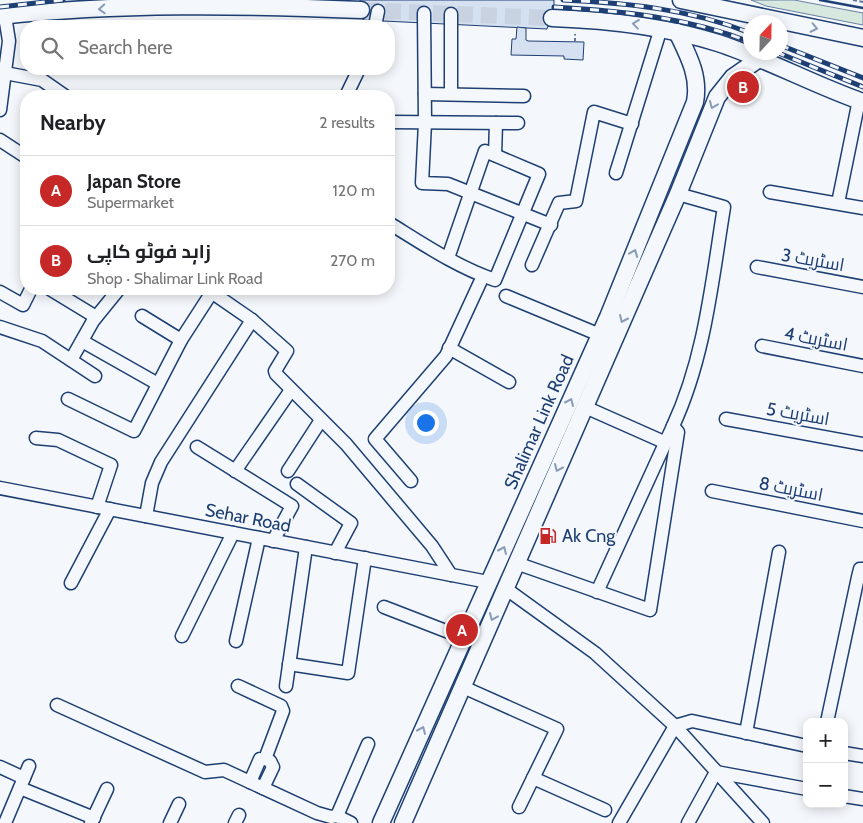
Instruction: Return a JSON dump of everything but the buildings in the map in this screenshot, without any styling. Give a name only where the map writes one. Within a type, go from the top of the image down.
[{"type":"main road","points":[[681,0],[863,38]]},
{"type":"main road","points":[[3,16],[146,7],[281,4],[327,4],[361,10]]},
{"type":"main road","points":[[552,18],[669,30],[717,43],[743,53]]},
{"type":"main road","name":"Shalimar Link Road","points":[[404,823],[585,407],[590,376],[600,336],[695,102],[698,89],[689,55],[669,30]]},
{"type":"main road","name":"Shalimar Link Road","points":[[381,823],[488,582],[678,194],[717,97],[733,77],[758,60]]},
{"type":"main road","points":[[761,60],[861,101]]},
{"type":"main road","points":[[407,764],[425,772]]},
{"type":"street","points":[[376,20],[378,11]]},
{"type":"street","points":[[424,13],[425,123],[422,183],[448,184],[551,225]]},
{"type":"street","points":[[451,94],[452,14]]},
{"type":"street","points":[[0,110],[9,41],[3,16]]},
{"type":"street","points":[[616,173],[632,124],[669,30]]},
{"type":"street","points":[[4,73],[42,80],[56,90]]},
{"type":"street","points":[[349,90],[356,75]]},
{"type":"street","points":[[425,94],[524,96]]},
{"type":"street","points":[[838,203],[861,101]]},
{"type":"street","points":[[532,265],[559,203],[576,201],[594,112],[632,124]]},
{"type":"street","points":[[395,122],[518,123]]},
{"type":"street","points":[[495,156],[496,123]]},
{"type":"street","points":[[0,140],[20,153]]},
{"type":"street","points":[[395,227],[448,258],[483,276],[496,280],[539,174],[485,152],[448,258]]},
{"type":"street","points":[[770,192],[863,208]]},
{"type":"street","points":[[597,592],[664,442],[684,402],[704,331],[724,207],[678,194]]},
{"type":"street","name":"اسٹریٹ 3","points":[[756,267],[863,287]]},
{"type":"street","points":[[411,481],[375,439],[446,356],[483,276]]},
{"type":"street","points":[[0,292],[23,304],[28,295]]},
{"type":"street","points":[[60,295],[96,317]]},
{"type":"street","points":[[72,360],[96,317],[114,295]]},
{"type":"street","points":[[68,399],[134,431],[181,340],[207,295]]},
{"type":"street","points":[[217,295],[252,320],[287,351],[275,371],[291,390],[346,444],[432,546],[452,575]]},
{"type":"street","points":[[506,296],[600,336]]},
{"type":"street","points":[[142,316],[181,340]]},
{"type":"street","points":[[146,516],[152,483],[161,462],[252,320]]},
{"type":"street","points":[[0,327],[42,341],[95,376]]},
{"type":"street","points":[[82,341],[158,384]]},
{"type":"street","name":"اسٹریٹ 4","points":[[762,346],[863,366]]},
{"type":"street","points":[[449,348],[508,382]]},
{"type":"street","points":[[235,471],[291,390]]},
{"type":"street","points":[[585,407],[664,442]]},
{"type":"street","name":"اسٹریٹ 5","points":[[726,419],[863,444]]},
{"type":"street","points":[[288,471],[321,420]]},
{"type":"street","points":[[516,563],[650,610],[678,432],[673,426]]},
{"type":"street","points":[[36,438],[58,440],[112,465],[97,507]]},
{"type":"street","points":[[197,448],[292,506],[273,541]]},
{"type":"street","points":[[297,484],[351,523],[336,553]]},
{"type":"street","name":"Sehar Road","points":[[0,488],[488,582]]},
{"type":"street","name":"اسٹریٹ 8","points":[[712,491],[863,521]]},
{"type":"street","points":[[71,583],[110,509]]},
{"type":"street","points":[[182,636],[232,533]]},
{"type":"street","points":[[236,641],[259,538]]},
{"type":"street","points":[[286,686],[306,547]]},
{"type":"street","points":[[746,733],[779,552]]},
{"type":"street","points":[[289,664],[348,674],[365,558]]},
{"type":"street","points":[[828,718],[860,568],[863,569]]},
{"type":"street","points":[[505,588],[595,653],[675,726],[763,823]]},
{"type":"street","points":[[384,607],[464,638]]},
{"type":"street","points":[[238,686],[281,706],[282,716],[266,759]]},
{"type":"street","points":[[463,687],[558,729],[519,807]]},
{"type":"street","points":[[57,705],[205,772],[224,770],[317,812],[331,817],[338,816],[351,823]]},
{"type":"street","points":[[619,823],[675,726],[692,721],[803,745]]},
{"type":"street","points":[[338,816],[368,744]]},
{"type":"street","points":[[848,754],[863,756]]},
{"type":"street","points":[[250,782],[260,759],[266,759],[270,761],[273,767],[263,788]]},
{"type":"street","points":[[0,767],[25,777],[92,820],[108,789]]},
{"type":"street","points":[[716,772],[803,788]]},
{"type":"street","points":[[688,823],[716,772]]},
{"type":"street","points":[[3,821],[25,777]]},
{"type":"street","points":[[533,778],[605,810]]},
{"type":"street","points":[[848,797],[863,799]]},
{"type":"street","points":[[170,823],[179,804]]},
{"type":"path","points":[[853,0],[863,2]]},
{"type":"shaded area","points":[[751,0],[794,0],[863,13],[863,25],[766,6]]},
{"type":"tunnel","points":[[361,10],[552,18]]},
{"type":"railway","points":[[0,7],[63,0]]},
{"type":"railway","points":[[563,0],[634,5],[658,9],[704,18],[743,31]]},
{"type":"railway","points":[[554,7],[629,13],[678,21],[726,33],[743,39]]},
{"type":"railway","points":[[788,48],[863,78]]},
{"type":"railway","points":[[788,57],[863,87]]},
{"type":"wall","points":[[820,0],[863,8]]},
{"type":"place","name":"زاہد فوٹو کاپی","points":[[743,87]]},
{"type":"place","name":"Ak Cng","points":[[548,536]]},
{"type":"place","name":"Japan Store","points":[[462,630]]}]
